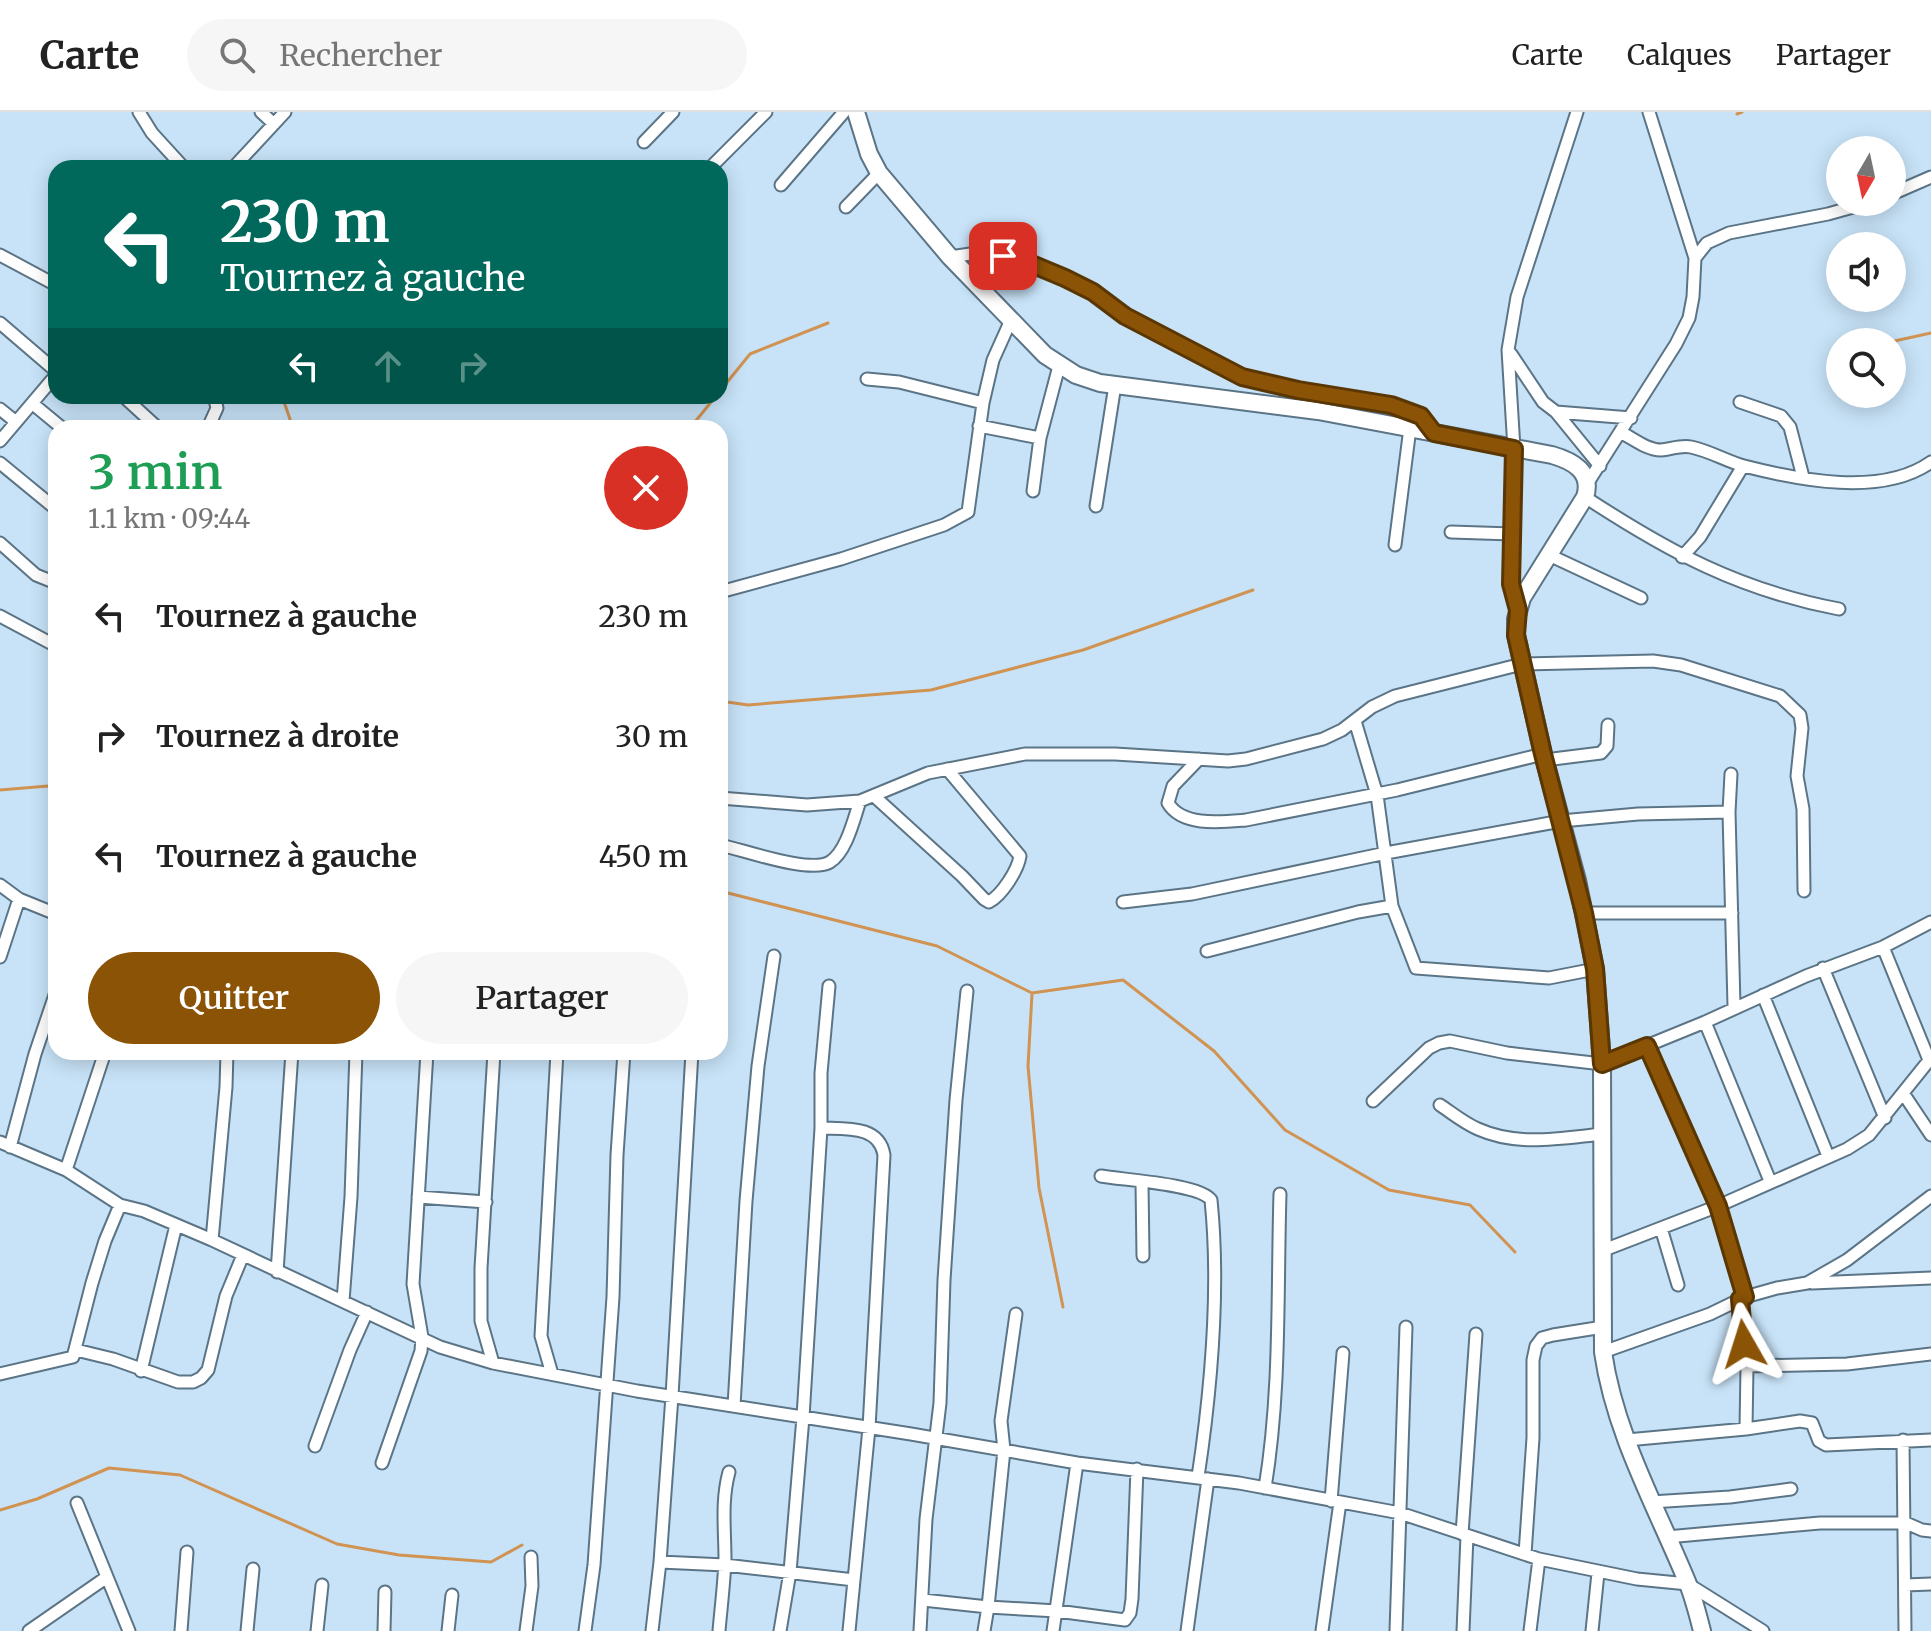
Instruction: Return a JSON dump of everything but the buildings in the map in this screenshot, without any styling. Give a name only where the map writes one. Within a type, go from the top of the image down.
[{"type":"street","points":[[139,112],[152,133],[177,160]]},
{"type":"street","points":[[261,112],[274,124]]},
{"type":"street","points":[[240,160],[285,112]]},
{"type":"street","points":[[644,142],[673,112]]},
{"type":"street","points":[[718,160],[766,112]]},
{"type":"street","points":[[781,185],[844,112]]},
{"type":"street","points":[[856,112],[860,132],[879,173],[950,257],[1030,342],[1059,366],[1087,379],[1115,385],[1318,411],[1552,455],[1581,468],[1586,491],[1682,557],[1755,587],[1798,601],[1839,609]]},
{"type":"street","points":[[1577,112],[1517,297],[1508,350],[1514,449],[1511,584],[1518,610],[1516,635],[1522,664],[1595,969],[1602,1064],[1603,1352],[1613,1401],[1651,1502],[1688,1584],[1702,1631]]},
{"type":"street","points":[[1518,610],[1689,318],[1695,258],[1649,112]]},
{"type":"street","points":[[846,207],[879,173]]},
{"type":"street","points":[[1906,188],[1931,177]]},
{"type":"street","points":[[1695,258],[1707,243],[1729,233],[1826,214]]},
{"type":"street","points":[[950,257],[984,252],[1022,260],[1093,292],[1125,316],[1242,377],[1298,390],[1391,405],[1421,416],[1434,433]]},
{"type":"street","points":[[0,255],[48,281]]},
{"type":"street","points":[[728,590],[828,564],[959,518],[968,512],[983,403],[993,360],[1011,320]]},
{"type":"street","points":[[0,323],[48,366]]},
{"type":"street","points":[[1508,350],[1533,390],[1556,412],[1600,466]]},
{"type":"street","points":[[1033,491],[1040,438],[1059,366]]},
{"type":"street","points":[[867,379],[899,382],[983,403]]},
{"type":"street","points":[[0,441],[48,384]]},
{"type":"street","points":[[1096,506],[1115,385]]},
{"type":"street","points":[[1740,402],[1781,416],[1790,427],[1803,477]]},
{"type":"street","points":[[33,404],[52,420]]},
{"type":"street","points":[[132,404],[149,420]]},
{"type":"street","points":[[0,409],[16,422]]},
{"type":"street","points":[[1556,412],[1631,418]]},
{"type":"street","points":[[979,426],[1040,438]]},
{"type":"street","points":[[1395,545],[1410,428]]},
{"type":"street","points":[[1622,433],[1649,448],[1662,450],[1690,446],[1743,466],[1834,482],[1870,483],[1907,475],[1931,462]]},
{"type":"street","points":[[0,463],[48,502]]},
{"type":"street","points":[[1682,557],[1700,537],[1743,466]]},
{"type":"street","points":[[1451,532],[1512,534]]},
{"type":"street","points":[[0,543],[36,575],[48,580]]},
{"type":"street","points":[[1549,555],[1641,598]]},
{"type":"street","points":[[0,616],[48,642]]},
{"type":"street","points":[[728,799],[807,805],[860,801],[928,773],[1025,754],[1246,759],[1323,739],[1395,696],[1522,664],[1653,661],[1681,665],[1780,696],[1800,715],[1802,728],[1797,776],[1803,809],[1804,891]]},
{"type":"street","points":[[1355,721],[1377,795],[1392,906],[1416,968],[1549,978],[1595,969]]},
{"type":"street","points":[[1199,759],[1173,786],[1168,803],[1173,812],[1198,820],[1246,820],[1377,795],[1544,757],[1601,753],[1607,746],[1608,725]]},
{"type":"street","points":[[874,796],[989,902],[996,898],[1019,864],[1020,856],[947,769]]},
{"type":"street","points":[[1731,774],[1729,812],[1734,1006]]},
{"type":"street","points":[[728,847],[795,863],[818,866],[831,862],[838,853],[860,801]]},
{"type":"street","points":[[1123,902],[1192,894],[1386,853],[1561,821],[1638,814],[1729,812]]},
{"type":"street","points":[[0,885],[19,899],[48,911]]},
{"type":"street","points":[[0,957],[19,899]]},
{"type":"street","points":[[1207,951],[1392,906]]},
{"type":"street","points":[[1584,913],[1732,913]]},
{"type":"street","points":[[1373,1101],[1429,1048],[1439,1043],[1450,1041],[1507,1053],[1602,1064],[1705,1022],[1734,1006],[1823,968],[1883,947],[1931,922]]},
{"type":"street","points":[[1604,1250],[1718,1206],[1828,1156],[1869,1135],[1885,1118],[1930,1059],[1883,947]]},
{"type":"street","points":[[734,1406],[746,1201],[758,1066],[774,956]]},
{"type":"street","points":[[1823,968],[1885,1118]]},
{"type":"street","points":[[780,1631],[790,1572],[803,1417],[821,1128],[821,1073],[829,986]]},
{"type":"street","points":[[920,1631],[926,1519],[937,1440],[956,1100],[967,991]]},
{"type":"street","points":[[1763,995],[1828,1156]]},
{"type":"street","points":[[48,1016],[5,1145],[66,1170],[120,1205],[144,1211],[212,1240],[440,1347],[493,1363],[605,1385],[1077,1463],[1203,1478],[1400,1513],[1539,1559],[1598,1573],[1688,1584],[1763,1631]]},
{"type":"street","points":[[1705,1022],[1770,1181]]},
{"type":"street","points":[[1647,1046],[1718,1206],[1742,1298],[1747,1366],[1746,1429]]},
{"type":"street","points":[[66,1170],[102,1060]]},
{"type":"street","points":[[212,1240],[227,1060]]},
{"type":"street","points":[[277,1272],[291,1060]]},
{"type":"street","points":[[343,1301],[351,1197],[356,1060]]},
{"type":"street","points":[[382,1463],[421,1351],[422,1337],[413,1284],[427,1060]]},
{"type":"street","points":[[493,1363],[481,1321],[481,1268],[494,1060]]},
{"type":"street","points":[[552,1374],[541,1336],[557,1060]]},
{"type":"street","points":[[585,1631],[594,1565],[613,1297],[623,1060]]},
{"type":"street","points":[[652,1631],[672,1396],[692,1060]]},
{"type":"street","points":[[1903,1093],[1931,1135]]},
{"type":"street","points":[[1440,1105],[1478,1129],[1509,1138],[1541,1141],[1603,1134]]},
{"type":"street","points":[[821,1128],[869,1133],[882,1144],[884,1155],[869,1428],[849,1631]]},
{"type":"street","points":[[1101,1176],[1195,1190],[1207,1194],[1211,1200],[1213,1289],[1209,1398],[1187,1631]]},
{"type":"street","points":[[1142,1183],[1143,1256]]},
{"type":"street","points":[[1265,1488],[1273,1441],[1279,1355],[1277,1287],[1280,1194]]},
{"type":"street","points":[[1807,1283],[1847,1260],[1931,1196]]},
{"type":"street","points":[[418,1197],[486,1202]]},
{"type":"street","points":[[0,1374],[73,1357],[92,1283],[120,1205]]},
{"type":"street","points":[[141,1371],[176,1225]]},
{"type":"street","points":[[1661,1228],[1678,1285]]},
{"type":"street","points":[[76,1350],[113,1359],[178,1382],[193,1382],[201,1378],[208,1370],[226,1296],[243,1255]]},
{"type":"street","points":[[1603,1352],[1710,1314],[1742,1298],[1777,1288],[1807,1283],[1931,1278]]},
{"type":"street","points":[[315,1446],[367,1312]]},
{"type":"street","points":[[984,1631],[1004,1450],[1001,1421],[1016,1314]]},
{"type":"street","points":[[1396,1631],[1406,1327]]},
{"type":"street","points":[[1525,1554],[1536,1346],[1542,1338],[1603,1327]]},
{"type":"street","points":[[1463,1631],[1476,1334]]},
{"type":"street","points":[[1322,1631],[1336,1501],[1343,1353]]},
{"type":"street","points":[[1747,1366],[1847,1364],[1931,1354]]},
{"type":"street","points":[[1627,1440],[1806,1421],[1812,1423],[1819,1441],[1826,1445],[1931,1440]]},
{"type":"street","points":[[1903,1440],[1905,1631]]},
{"type":"street","points":[[1053,1631],[1077,1463]]},
{"type":"street","points":[[923,1600],[1057,1611],[1118,1620],[1128,1617],[1132,1599],[1137,1469]]},
{"type":"street","points":[[719,1631],[725,1565],[725,1512],[722,1502],[729,1472]]},
{"type":"street","points":[[1651,1502],[1791,1489]]},
{"type":"street","points":[[77,1503],[129,1631]]},
{"type":"street","points":[[1667,1537],[1820,1523],[1906,1523],[1931,1531]]},
{"type":"street","points":[[181,1631],[187,1552]]},
{"type":"street","points":[[526,1631],[532,1586],[531,1557]]},
{"type":"street","points":[[1530,1631],[1539,1559]]},
{"type":"street","points":[[660,1562],[725,1565],[854,1580]]},
{"type":"street","points":[[247,1631],[253,1569]]},
{"type":"street","points":[[1592,1631],[1598,1573]]},
{"type":"street","points":[[29,1631],[107,1577]]},
{"type":"street","points":[[1905,1585],[1931,1584]]},
{"type":"street","points":[[317,1631],[322,1585]]},
{"type":"street","points":[[384,1631],[385,1592]]},
{"type":"street","points":[[448,1631],[452,1595]]},
{"type":"waterway","points":[[1737,114],[1742,112]]},
{"type":"waterway","points":[[728,381],[750,354],[828,323]]},
{"type":"waterway","points":[[1906,338],[1931,333]]},
{"type":"waterway","points":[[285,404],[290,420]]},
{"type":"waterway","points":[[696,420],[710,404]]},
{"type":"waterway","points":[[728,702],[748,705],[931,690],[1083,650],[1253,590]]},
{"type":"waterway","points":[[0,790],[48,786]]},
{"type":"waterway","points":[[728,893],[937,946],[1032,993],[1123,980],[1214,1051],[1285,1130],[1389,1190],[1470,1205],[1515,1252]]},
{"type":"waterway","points":[[1032,994],[1028,1066],[1039,1188],[1063,1307]]},
{"type":"waterway","points":[[0,1510],[37,1499],[109,1468],[180,1475],[337,1544],[399,1555],[491,1562],[522,1545]]},
{"type":"route","points":[[1003,256],[1022,260],[1093,292],[1125,316],[1242,377],[1264,384],[1391,405],[1421,416],[1434,433],[1514,449],[1511,584],[1518,610],[1516,635],[1584,913],[1598,993],[1602,1064],[1647,1046],[1718,1206],[1728,1236],[1745,1297],[1740,1299],[1744,1344]]}]
